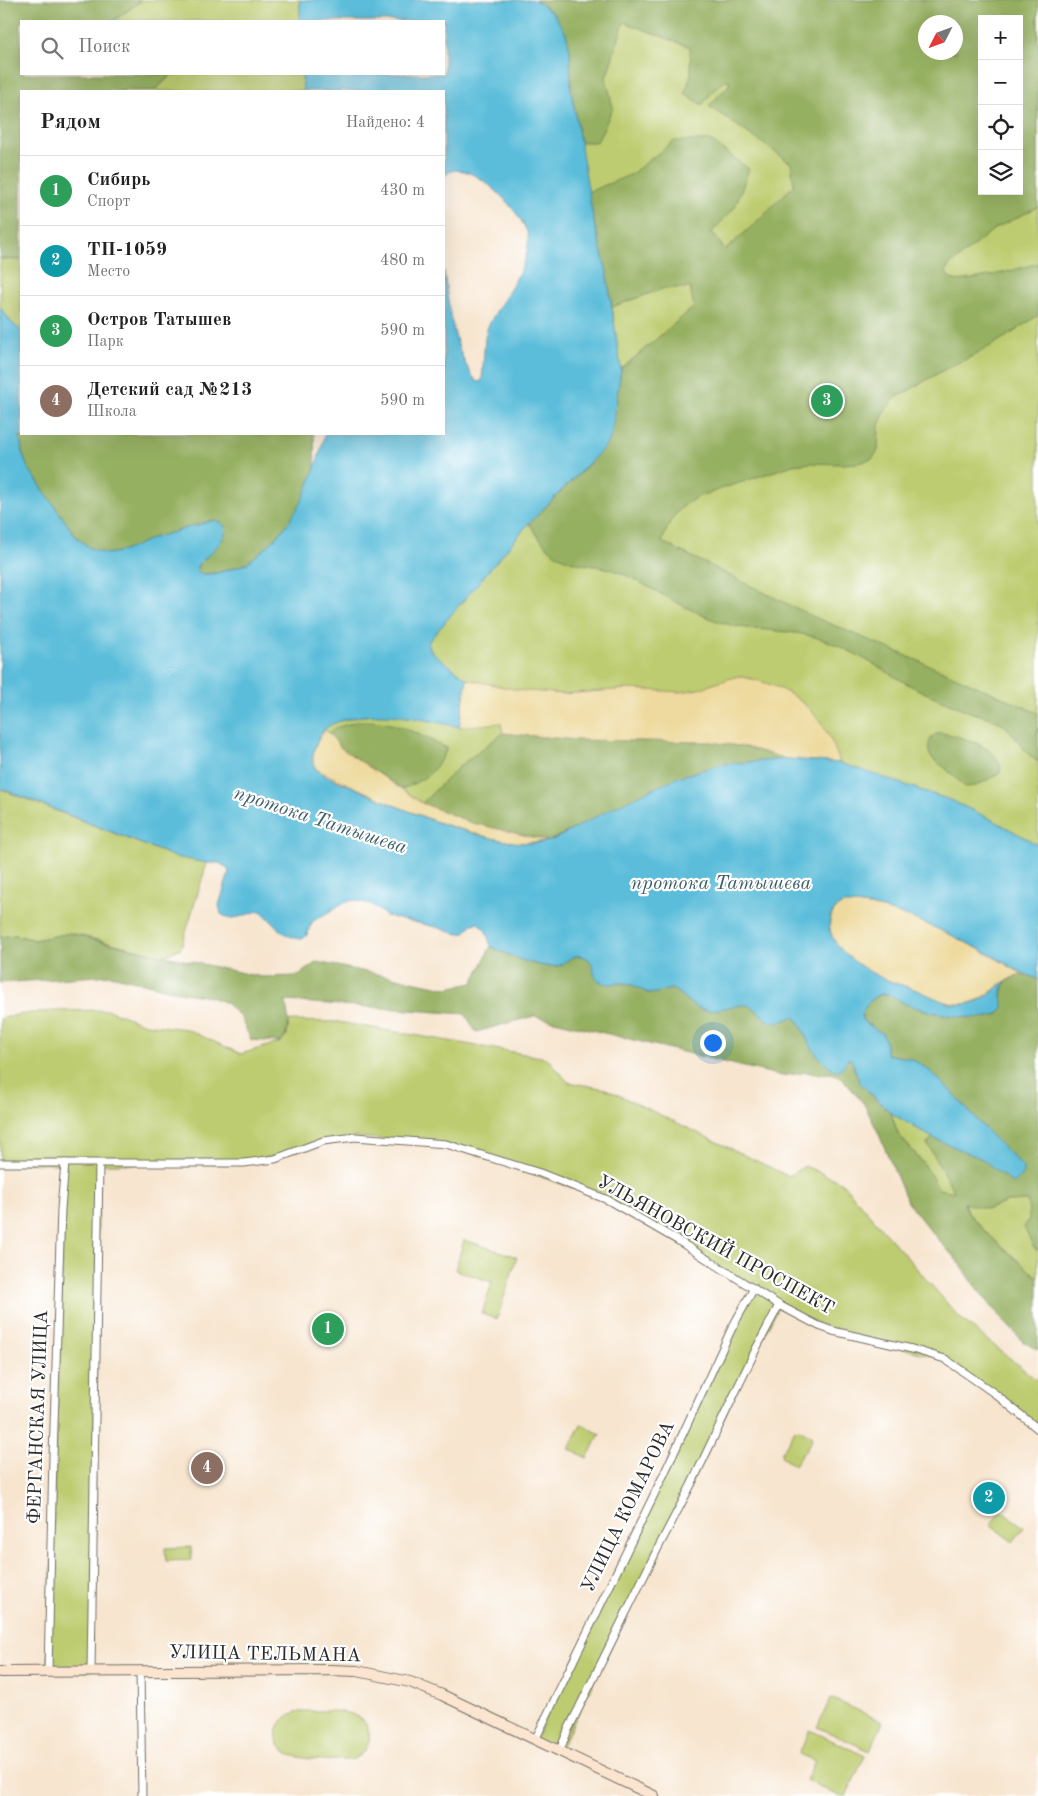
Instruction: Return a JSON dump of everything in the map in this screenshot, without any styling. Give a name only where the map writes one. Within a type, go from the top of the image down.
[{"type":"main road","name":"УЛИЦА ТЕЛЬМАНА","points":[[0,1672],[330,1670],[378,1675],[410,1682],[442,1695],[654,1796]]},
{"type":"street","name":"УЛЬЯНОВСКИЙ ПРОСПЕКТ","points":[[0,1163],[244,1163],[274,1158],[323,1141],[355,1137],[446,1144],[540,1173],[608,1200],[677,1240],[779,1305],[819,1326],[833,1331],[912,1348],[945,1360],[994,1393],[1038,1429]]},
{"type":"street","name":"ФЕРГАНСКАЯ УЛИЦА","points":[[48,1671],[54,1432],[65,1163]]},
{"type":"street","points":[[91,1671],[99,1164]]},
{"type":"street","name":"УЛИЦА КОМАРОВА","points":[[535,1740],[665,1472],[732,1328],[754,1288]]},
{"type":"street","points":[[560,1752],[569,1728],[691,1485],[756,1346],[779,1305]]},
{"type":"street","points":[[140,1671],[142,1796]]},
{"type":"green space","points":[[0,0],[142,0],[114,20],[20,20],[20,75],[171,75],[155,90],[20,90],[20,260],[0,259]]},
{"type":"green space","points":[[142,0],[300,0],[300,20],[114,20]]},
{"type":"green space","points":[[535,0],[1038,0],[1038,845],[993,820],[950,800],[840,763],[549,841],[517,843],[313,757],[324,730],[331,723],[358,717],[391,714],[459,726],[467,679],[432,652],[428,645],[429,641],[529,523],[591,462],[621,369],[606,268],[594,223],[554,14]]},
{"type":"green space","points":[[535,0],[1038,0],[1038,207],[994,229],[948,267],[946,272],[951,279],[961,280],[1038,263],[1038,315],[977,354],[949,367],[896,398],[886,409],[879,425],[878,451],[872,459],[858,463],[793,465],[697,497],[675,515],[662,542],[814,617],[1038,713],[1038,762],[1027,753],[1010,731],[999,722],[921,691],[837,645],[813,636],[734,626],[719,622],[614,570],[577,563],[557,555],[539,538],[529,523],[591,462],[612,432],[621,369],[694,307],[690,288],[665,288],[612,307],[606,268],[588,192],[630,175],[674,141],[711,141],[749,169],[735,207],[712,232],[725,250],[794,185],[791,163],[709,106],[729,85],[729,79],[715,88],[702,105],[685,93],[691,74],[690,47],[624,22],[606,78],[613,108],[597,142],[580,142],[571,89],[570,51],[554,14]]},
{"type":"green space","points":[[171,75],[302,75],[303,90],[155,90]]},
{"type":"green space","points":[[0,259],[20,260],[20,330],[11,322],[0,307]]},
{"type":"green space","points":[[29,435],[314,435],[315,473],[300,506],[287,526],[271,543],[246,564],[216,573],[200,574],[196,569],[200,563],[214,520],[153,538],[124,551],[107,554],[90,548],[76,537],[27,466],[22,452],[20,437]]},
{"type":"green space","points":[[359,721],[372,721],[405,728],[447,748],[439,763],[424,778],[402,789],[341,748],[329,733],[335,728]]},
{"type":"green space","points":[[503,733],[578,740],[712,742],[746,747],[787,759],[723,764],[678,777],[549,841],[472,823],[422,803],[461,765]]},
{"type":"green space","points":[[939,733],[957,736],[988,750],[996,757],[1000,764],[1000,773],[976,786],[965,787],[930,755],[928,748],[930,742],[933,736]]},
{"type":"green space","points":[[0,789],[175,857],[207,863],[181,948],[164,956],[70,933],[35,940],[16,935],[0,937]]},
{"type":"green space","points":[[70,933],[98,941],[261,977],[297,976],[317,962],[446,988],[473,983],[491,946],[523,961],[550,966],[560,965],[575,956],[582,956],[589,960],[595,969],[599,981],[632,985],[648,993],[672,989],[701,1009],[714,1010],[743,1004],[754,1007],[767,1020],[793,1017],[800,1025],[813,1050],[828,1065],[837,1071],[842,1068],[848,1059],[852,1060],[854,1070],[870,1094],[891,1113],[898,1134],[924,1164],[939,1189],[954,1192],[927,1143],[933,1138],[972,1153],[982,1159],[1023,1167],[929,1070],[912,1059],[886,1054],[886,1043],[873,1027],[863,1021],[863,1011],[865,1006],[873,999],[883,994],[888,994],[914,1007],[938,1013],[965,1017],[990,1017],[999,1014],[1006,981],[1022,974],[1038,979],[1038,1251],[1033,1247],[1024,1227],[1029,1219],[1028,1201],[1007,1202],[988,1209],[964,1203],[967,1211],[984,1231],[1038,1278],[1038,1350],[1023,1342],[1002,1319],[975,1286],[962,1266],[907,1201],[864,1104],[842,1078],[831,1073],[814,1074],[807,1072],[782,1076],[534,1016],[476,1032],[465,1014],[286,1001],[288,1027],[285,1037],[281,1042],[251,1040],[241,1018],[226,1003],[211,997],[184,993],[111,975],[0,983],[0,937],[16,935],[35,940]]},
{"type":"green space","points":[[108,1010],[145,1024],[186,1029],[241,1054],[281,1042],[287,1035],[289,1021],[338,1022],[547,1058],[568,1082],[606,1089],[788,1176],[805,1166],[841,1182],[960,1318],[1038,1381],[1038,1429],[945,1359],[833,1331],[779,1305],[559,1752],[535,1740],[754,1288],[608,1200],[446,1144],[355,1137],[244,1163],[99,1164],[91,1671],[48,1671],[65,1164],[0,1163],[0,1019],[40,1012]]},
{"type":"green space","points":[[891,1113],[933,1138],[927,1143],[955,1192],[939,1190],[924,1164],[898,1134]]},
{"type":"green space","points":[[1028,1201],[1033,1247],[1038,1251],[1038,1278],[974,1220],[964,1202],[988,1209],[1007,1202]]},
{"type":"green space","points":[[464,1240],[517,1257],[497,1319],[482,1314],[492,1282],[455,1270]]},
{"type":"green space","points":[[581,1424],[600,1434],[587,1458],[569,1449]]},
{"type":"green space","points":[[799,1429],[811,1436],[812,1440],[795,1465],[782,1458],[781,1454],[795,1430]]},
{"type":"green space","points":[[1001,1511],[1024,1527],[1013,1542],[990,1525]]},
{"type":"green space","points":[[191,1547],[192,1560],[166,1561],[165,1548]]},
{"type":"green space","points":[[831,1698],[883,1722],[870,1751],[817,1727]]},
{"type":"green space","points":[[301,1711],[341,1712],[359,1717],[365,1723],[369,1732],[369,1741],[366,1748],[358,1756],[347,1760],[318,1760],[290,1755],[280,1746],[277,1740],[277,1733],[282,1721],[288,1716]]},
{"type":"green space","points":[[810,1730],[865,1756],[846,1796],[839,1796],[806,1780],[815,1761],[799,1754]]},
{"type":"sand","points":[[738,676],[775,686],[803,703],[825,728],[840,763],[787,759],[746,747],[712,742],[578,740],[503,733],[501,723],[459,727],[467,679],[518,690],[562,694],[628,689],[681,692],[698,689]]},
{"type":"sand","points":[[324,730],[329,733],[341,748],[422,803],[472,823],[549,841],[517,843],[491,838],[443,824],[396,806],[317,770],[314,765],[313,755]]},
{"type":"sand","points":[[845,903],[890,911],[937,928],[1022,974],[1013,977],[982,998],[964,1004],[945,1002],[885,980],[849,958],[835,941],[831,932],[831,916],[834,910]]},
{"type":"water","name":"протока Татышева","points":[[300,0],[535,0],[554,14],[566,33],[570,51],[571,89],[594,223],[606,268],[621,369],[609,441],[529,523],[429,641],[428,645],[432,652],[467,679],[459,727],[392,715],[351,718],[334,723],[325,729],[313,753],[314,766],[319,772],[328,777],[432,820],[493,838],[529,843],[555,839],[614,807],[678,777],[723,764],[787,759],[840,763],[950,800],[993,820],[1038,845],[1038,979],[938,929],[884,909],[845,904],[833,912],[829,922],[831,933],[836,943],[844,953],[865,969],[889,981],[948,1003],[964,1004],[979,1001],[1006,981],[1002,992],[1002,1009],[999,1013],[992,1016],[981,1018],[953,1016],[914,1007],[892,996],[882,994],[872,999],[861,1016],[863,1021],[883,1034],[886,1043],[886,1054],[912,1059],[929,1070],[1023,1167],[1023,1173],[1020,1178],[1012,1183],[982,1159],[933,1138],[891,1113],[860,1083],[851,1059],[848,1059],[842,1068],[837,1071],[820,1058],[806,1038],[801,1025],[794,1017],[781,1022],[774,1022],[767,1019],[754,1008],[745,1005],[716,1010],[700,1009],[672,989],[653,993],[628,984],[601,982],[594,974],[590,961],[582,956],[575,956],[557,966],[541,965],[514,957],[491,946],[486,931],[478,923],[472,924],[465,933],[459,934],[386,916],[371,904],[354,900],[345,902],[312,922],[307,935],[302,939],[295,938],[284,933],[261,911],[236,918],[226,917],[221,914],[219,905],[229,871],[219,863],[207,863],[175,857],[0,788],[0,307],[11,322],[20,330],[20,437],[22,452],[27,466],[76,537],[90,548],[107,554],[124,551],[153,538],[214,520],[222,524],[226,529],[220,543],[197,566],[197,572],[204,574],[212,574],[245,564],[276,538],[287,525],[303,497],[310,482],[325,435],[445,435],[445,278],[453,328],[462,356],[476,381],[482,380],[485,338],[488,326],[520,270],[528,247],[528,236],[524,226],[505,200],[479,178],[465,171],[453,171],[445,176],[445,90],[303,90],[302,75],[445,75],[445,20],[300,20]]},
{"type":"place","name":"Остров Татышев","points":[[827,401]]},
{"type":"place","name":"Сибирь","points":[[328,1329]]},
{"type":"place","name":"Детский сад №213","points":[[207,1468]]},
{"type":"place","name":"ТП-1059","points":[[989,1498]]}]
